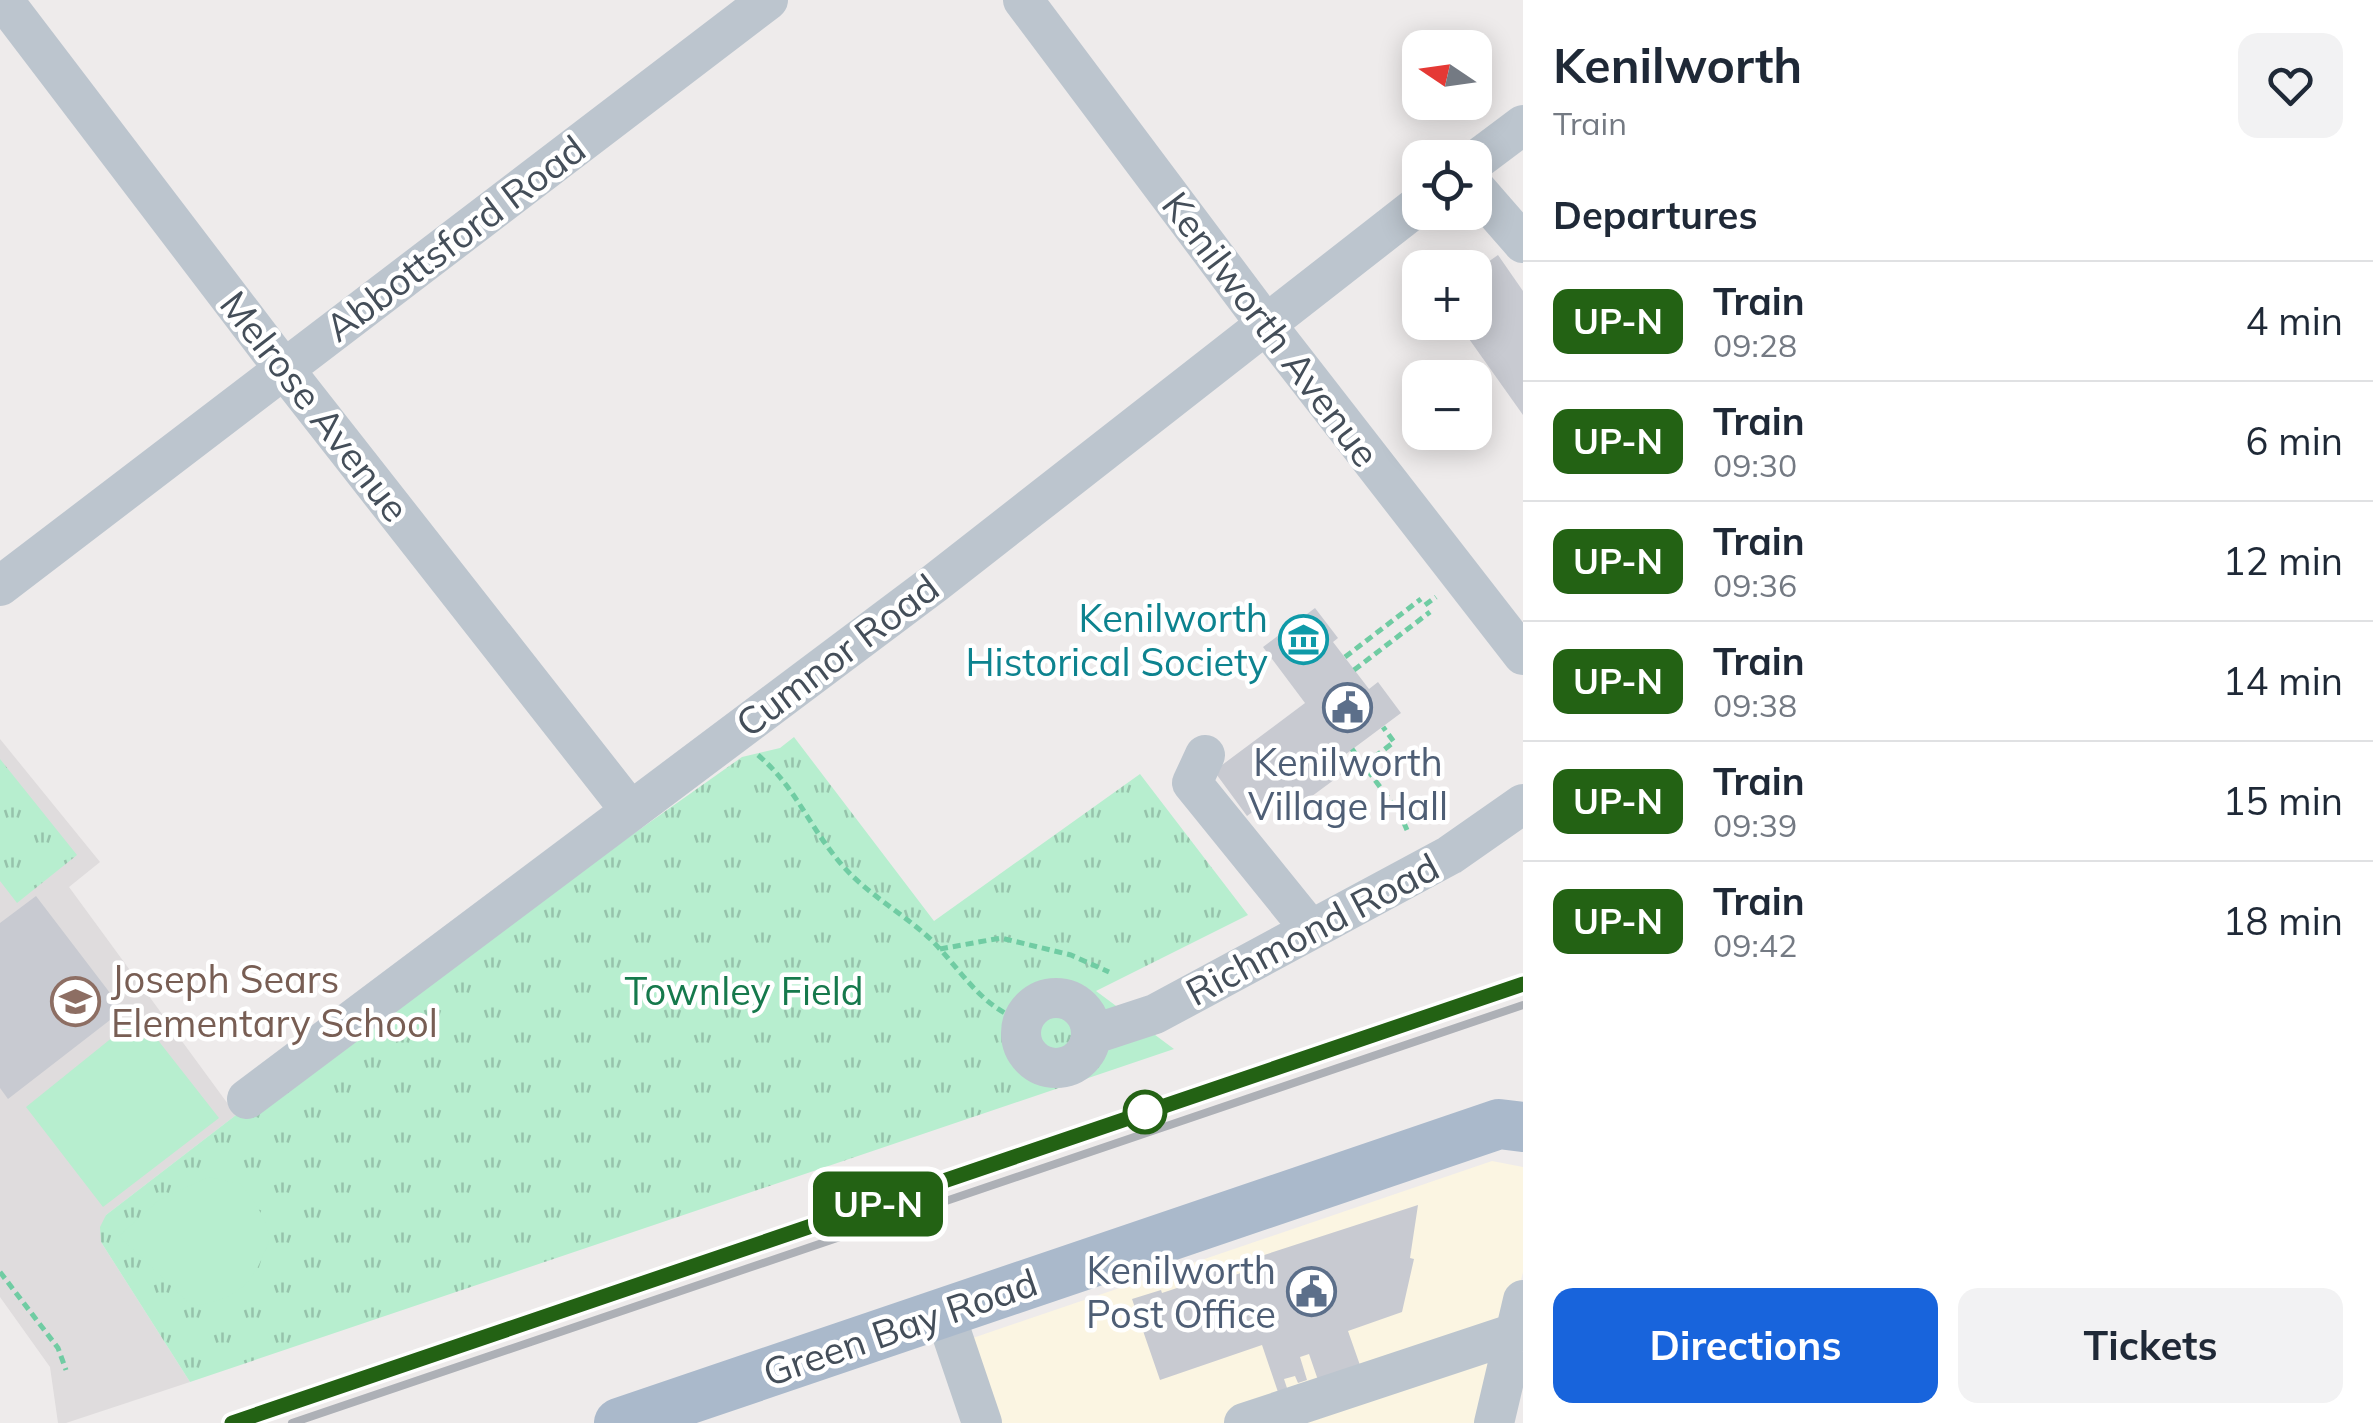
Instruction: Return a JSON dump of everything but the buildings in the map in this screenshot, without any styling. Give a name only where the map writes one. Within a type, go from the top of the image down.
[{"type":"main road","name":"Green Bay Road","points":[[619,1423],[1499,1124],[1523,1127]]},
{"type":"street","name":"Melrose Avenue","points":[[3,0],[284,369],[630,810]]},
{"type":"street","name":"Abbottsford Road","points":[[0,586],[768,0]]},
{"type":"street","name":"Kenilworth Avenue","points":[[1022,0],[1265,323],[1523,655]]},
{"type":"street","points":[[1492,149],[1523,124]]},
{"type":"street","points":[[1492,207],[1523,243]]},
{"type":"street","name":"Cumnor Road","points":[[247,1099],[935,582],[1402,218]]},
{"type":"street","points":[[1205,754],[1192,783],[1311,930]]},
{"type":"street","name":"Richmond Road","points":[[1024,1021],[1023,1045],[1038,1063],[1061,1068],[1082,1057],[1091,1035],[1155,1014],[1450,854],[1523,804]]},
{"type":"street","points":[[944,1311],[982,1423]]},
{"type":"street","points":[[1261,1420],[1519,1316]]},
{"type":"street","points":[[1494,1423],[1519,1316]]},
{"type":"path","points":[[1345,658],[1421,600]]},
{"type":"path","points":[[1354,670],[1430,612]]},
{"type":"path","points":[[1364,765],[1394,742],[1383,726]]},
{"type":"path","points":[[734,732],[782,776],[834,855],[876,900],[905,918],[940,949],[984,1000],[1006,1016],[1024,1021]]},
{"type":"path","points":[[1352,749],[1400,814],[1407,830]]},
{"type":"path","points":[[940,949],[1000,938],[1071,955],[1109,972]]},
{"type":"path","points":[[0,1272],[58,1348],[66,1370]]},
{"type":"shaded area","name":"Joseph Sears Elementary School","points":[[0,739],[100,862],[69,887],[236,1115],[106,1215],[101,1242],[190,1382],[66,1423],[58,1423],[50,1367],[0,1297]]},
{"type":"shaded area","points":[[1492,1161],[1523,1167],[1523,1272],[1486,1423],[992,1423],[967,1340]]},
{"type":"green space","name":"Townley Field","points":[[794,737],[934,921],[1140,774],[1248,915],[1096,991],[1174,1049],[190,1382],[101,1242],[100,1227],[106,1215],[236,1115],[742,757],[780,748]]},
{"type":"green space","points":[[0,759],[77,855],[17,903],[0,881]]},
{"type":"green space","points":[[139,1016],[219,1118],[103,1207],[26,1107]]},
{"type":"green space","points":[[209,1177],[241,1184],[263,1218],[269,1242],[252,1277],[236,1292],[192,1306],[119,1236],[159,1200]]},
{"type":"railway","points":[[232,1423],[1523,984]]},
{"type":"railway","points":[[292,1423],[1523,1005]]},
{"type":"train","name":"UP-N","points":[[232,1423],[1523,984]]},
{"type":"place","name":"Kenilworth Historical Society","points":[[1303,640]]},
{"type":"place","name":"Kenilworth Village Hall","points":[[1348,708]]},
{"type":"place","name":"Joseph Sears Elementary School","points":[[76,1001]]},
{"type":"place","name":"Kenilworth Post Office","points":[[1311,1292]]}]
